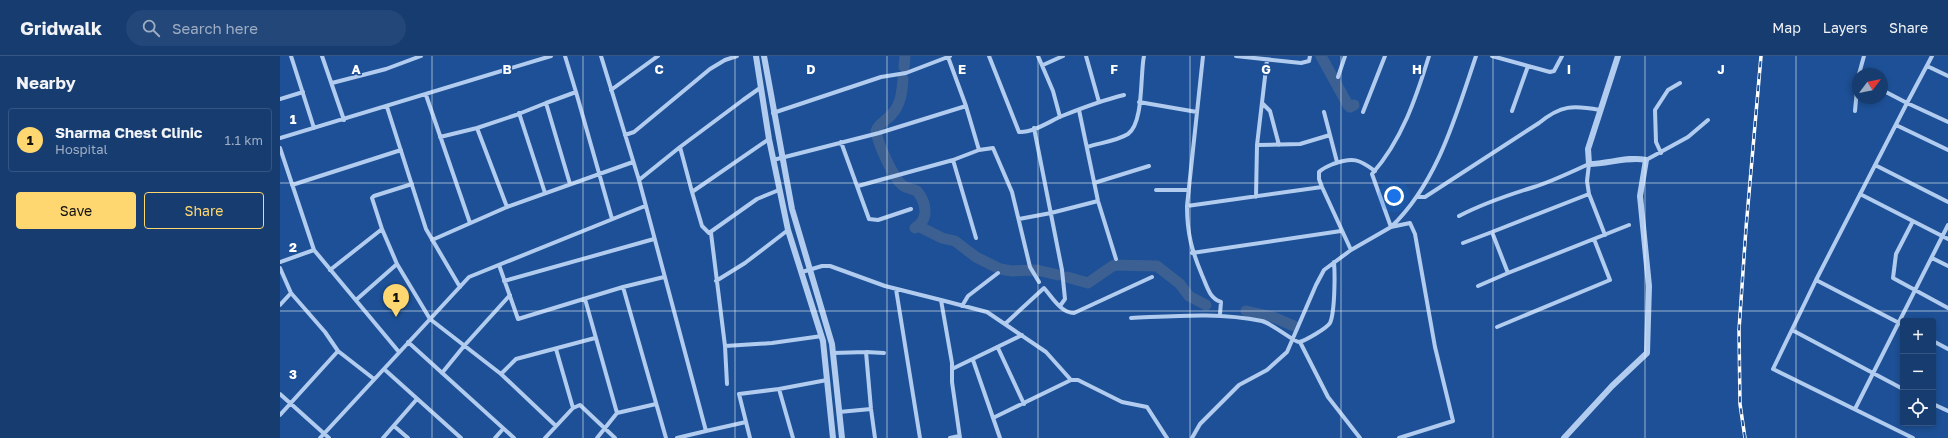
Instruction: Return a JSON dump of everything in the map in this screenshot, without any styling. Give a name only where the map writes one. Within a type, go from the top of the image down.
[{"type":"street","points":[[291,56],[314,128]]},
{"type":"street","points":[[322,56],[344,120]]},
{"type":"street","points":[[332,84],[386,69],[421,56]]},
{"type":"street","points":[[280,138],[387,107],[548,56]]},
{"type":"street","points":[[565,56],[612,219]]},
{"type":"street","points":[[601,56],[633,162],[706,431]]},
{"type":"street","points":[[611,90],[658,56]]},
{"type":"street","points":[[625,135],[634,132],[710,69],[725,60],[737,56]]},
{"type":"street","points":[[756,56],[769,139],[788,230],[822,336],[833,438]]},
{"type":"street","points":[[764,56],[781,158],[792,209],[826,320],[833,353],[842,438]]},
{"type":"street","points":[[989,56],[1010,109],[1016,130],[1020,132],[1052,122],[1060,117],[1099,102],[1124,96]]},
{"type":"street","points":[[1038,56],[1053,91],[1060,117]]},
{"type":"street","points":[[1043,65],[1063,56]]},
{"type":"street","points":[[1086,56],[1099,102]]},
{"type":"street","points":[[1087,147],[1124,136],[1131,132],[1136,123],[1144,56]]},
{"type":"street","points":[[1203,56],[1186,206],[1187,223],[1192,253],[1209,292],[1215,299],[1221,302],[1220,314]]},
{"type":"street","points":[[1236,56],[1301,63],[1309,61],[1310,56]]},
{"type":"street","points":[[1338,77],[1345,56]]},
{"type":"street","points":[[1363,112],[1385,56]]},
{"type":"street","points":[[1391,226],[1372,174],[1388,155],[1399,135],[1417,96],[1429,56]]},
{"type":"street","points":[[1192,438],[1200,424],[1239,385],[1266,370],[1283,356],[1293,339],[1321,274],[1334,262],[1351,250],[1391,226],[1405,213],[1417,197],[1450,133],[1476,56]]},
{"type":"street","points":[[1492,56],[1546,71],[1554,71],[1562,56]]},
{"type":"street","points":[[1605,235],[1589,194],[1587,181],[1589,164],[1588,149],[1618,56]]},
{"type":"street","points":[[1861,68],[1864,56]]},
{"type":"street","points":[[1914,438],[1773,369],[1816,280],[1932,56]]},
{"type":"street","points":[[773,113],[881,78],[906,73],[941,58],[949,57],[979,150]]},
{"type":"street","points":[[1256,197],[1257,145],[1267,60]]},
{"type":"street","points":[[1512,111],[1528,66]]},
{"type":"street","points":[[1927,66],[1948,76]]},
{"type":"street","points":[[1661,153],[1656,142],[1655,110],[1668,90],[1680,83]]},
{"type":"street","points":[[638,180],[760,88]]},
{"type":"street","points":[[280,99],[303,92]]},
{"type":"street","points":[[440,137],[477,128],[576,92]]},
{"type":"street","points":[[1888,93],[1948,122]]},
{"type":"street","points":[[426,95],[470,223]]},
{"type":"street","points":[[1139,102],[1197,112]]},
{"type":"street","points":[[546,103],[570,184]]},
{"type":"street","points":[[1262,103],[1270,112],[1279,145]]},
{"type":"street","points":[[1855,111],[1856,104]]},
{"type":"street","points":[[773,160],[872,135],[966,106]]},
{"type":"street","points":[[1417,197],[1424,197],[1539,123],[1554,111],[1578,106],[1600,110]]},
{"type":"street","points":[[387,107],[426,229],[460,287]]},
{"type":"street","points":[[1079,110],[1098,201],[1116,259]]},
{"type":"street","points":[[1324,112],[1337,162]]},
{"type":"street","points":[[519,113],[545,193]]},
{"type":"street","points":[[1459,216],[1480,204],[1515,191],[1535,186],[1589,164],[1604,164],[1638,158],[1646,160],[1688,137],[1708,120]]},
{"type":"street","points":[[1896,125],[1948,150]]},
{"type":"street","points":[[477,128],[507,207]]},
{"type":"street","points":[[1034,128],[1065,297],[1060,306]]},
{"type":"street","points":[[1257,145],[1300,144],[1330,135]]},
{"type":"street","points":[[692,192],[769,139]]},
{"type":"street","points":[[841,142],[868,216],[871,220],[878,220],[911,209]]},
{"type":"street","points":[[680,147],[702,226],[706,232],[711,233]]},
{"type":"street","points":[[280,148],[314,250],[399,352]]},
{"type":"street","points":[[858,186],[953,160],[979,150],[990,148],[995,150],[1010,187],[1030,266],[1039,282]]},
{"type":"street","points":[[292,185],[401,150]]},
{"type":"street","points":[[953,160],[976,238]]},
{"type":"street","points":[[1351,250],[1322,187],[1319,172],[1337,162],[1356,160],[1375,171]]},
{"type":"street","points":[[1564,438],[1612,386],[1647,353],[1649,286],[1640,196],[1646,160]]},
{"type":"street","points":[[432,240],[507,207],[633,162]]},
{"type":"street","points":[[1875,164],[1948,202]]},
{"type":"street","points":[[1094,183],[1149,166]]},
{"type":"street","points":[[412,184],[374,196],[372,198],[382,229],[397,264],[430,319],[500,374],[556,426]]},
{"type":"street","points":[[1186,206],[1322,187]]},
{"type":"street","points":[[711,233],[757,199],[779,190]]},
{"type":"street","points":[[1156,190],[1188,190]]},
{"type":"street","points":[[1464,243],[1589,194]]},
{"type":"street","points":[[1860,194],[1948,239]]},
{"type":"street","points":[[1019,219],[1098,201]]},
{"type":"street","points":[[320,438],[469,277],[645,206]]},
{"type":"street","points":[[1913,221],[1896,254],[1893,278],[1948,308]]},
{"type":"street","points":[[1391,226],[1410,223],[1415,234],[1435,347],[1453,421],[1399,438]]},
{"type":"street","points":[[1478,286],[1629,225]]},
{"type":"street","points":[[1903,318],[1915,290],[1948,225]]},
{"type":"street","points":[[330,270],[382,229]]},
{"type":"street","points":[[716,281],[745,263],[788,230]]},
{"type":"street","points":[[1192,253],[1341,231]]},
{"type":"street","points":[[1492,232],[1508,273]]},
{"type":"street","points":[[711,233],[725,346],[727,384]]},
{"type":"street","points":[[504,281],[654,239]]},
{"type":"street","points":[[1497,327],[1610,280],[1594,239]]},
{"type":"street","points":[[280,262],[314,250]]},
{"type":"street","points":[[1932,258],[1948,266]]},
{"type":"street","points":[[1300,342],[1322,330],[1330,322],[1335,276],[1334,262]]},
{"type":"street","points":[[356,300],[397,264]]},
{"type":"street","points":[[499,265],[518,319],[664,277]]},
{"type":"street","points":[[802,272],[810,269],[830,266],[896,289],[962,306],[980,309],[1046,352],[1071,380]]},
{"type":"street","points":[[280,268],[291,293],[325,332],[338,351],[374,379]]},
{"type":"street","points":[[962,306],[968,296],[998,273]]},
{"type":"street","points":[[1005,324],[1044,288],[1060,306],[1069,313],[1074,313],[1152,277]]},
{"type":"street","points":[[1816,280],[1900,323]]},
{"type":"street","points":[[623,288],[666,438]]},
{"type":"street","points":[[896,289],[920,438]]},
{"type":"street","points":[[280,305],[291,293]]},
{"type":"street","points":[[442,373],[510,295]]},
{"type":"street","points":[[585,299],[617,413]]},
{"type":"street","points":[[941,300],[952,369],[952,382],[960,437],[950,438]]},
{"type":"street","points":[[1131,318],[1220,314],[1268,323],[1278,328],[1293,339],[1300,342],[1328,398],[1360,438]]},
{"type":"street","points":[[1855,409],[1900,326]]},
{"type":"street","points":[[1792,330],[1873,375],[1900,388]]},
{"type":"street","points":[[952,369],[998,348],[1022,335]]},
{"type":"street","points":[[725,346],[772,343],[822,336]]},
{"type":"street","points":[[500,374],[516,360],[595,338]]},
{"type":"street","points":[[408,342],[514,438]]},
{"type":"street","points":[[1936,343],[1948,349]]},
{"type":"street","points":[[998,348],[1024,404]]},
{"type":"street","points":[[556,349],[574,408]]},
{"type":"street","points":[[280,415],[338,351]]},
{"type":"street","points":[[866,352],[875,438]]},
{"type":"street","points":[[833,353],[884,353]]},
{"type":"street","points":[[973,360],[1000,438]]},
{"type":"street","points":[[384,369],[461,438]]},
{"type":"street","points":[[750,438],[739,394],[779,389],[827,380]]},
{"type":"street","points":[[993,418],[1071,380],[1084,381],[1124,403],[1148,407],[1167,438]]},
{"type":"street","points":[[779,389],[793,438]]},
{"type":"street","points":[[280,394],[329,438]]},
{"type":"street","points":[[383,438],[417,398]]},
{"type":"street","points":[[597,438],[617,413],[656,404]]},
{"type":"street","points":[[1936,405],[1948,411]]},
{"type":"street","points":[[545,438],[574,408],[578,406],[582,406],[615,438]]},
{"type":"street","points":[[839,412],[871,409]]},
{"type":"street","points":[[677,438],[746,422]]},
{"type":"street","points":[[394,426],[408,438]]},
{"type":"street","points":[[495,438],[503,429]]},
{"type":"waterway","points":[[904,67],[905,56]]},
{"type":"waterway","points":[[1321,56],[1348,105],[1350,107],[1354,105]]},
{"type":"waterway","points":[[903,79],[897,107],[876,131],[886,160],[898,181],[902,185],[917,191],[923,200],[925,215],[920,224],[915,228]]},
{"type":"waterway","points":[[918,226],[942,238],[955,241],[976,257],[1000,269],[1012,271],[1037,270],[1058,275]]},
{"type":"waterway","points":[[1067,277],[1088,283],[1114,265],[1157,266],[1180,284],[1189,296],[1206,305]]},
{"type":"waterway","points":[[1246,311],[1273,317],[1294,326]]},
{"type":"railway","points":[[1745,438],[1740,404],[1739,330],[1761,56]]},
{"type":"place","name":"Sharma Chest Clinic","points":[[396,317]]}]
